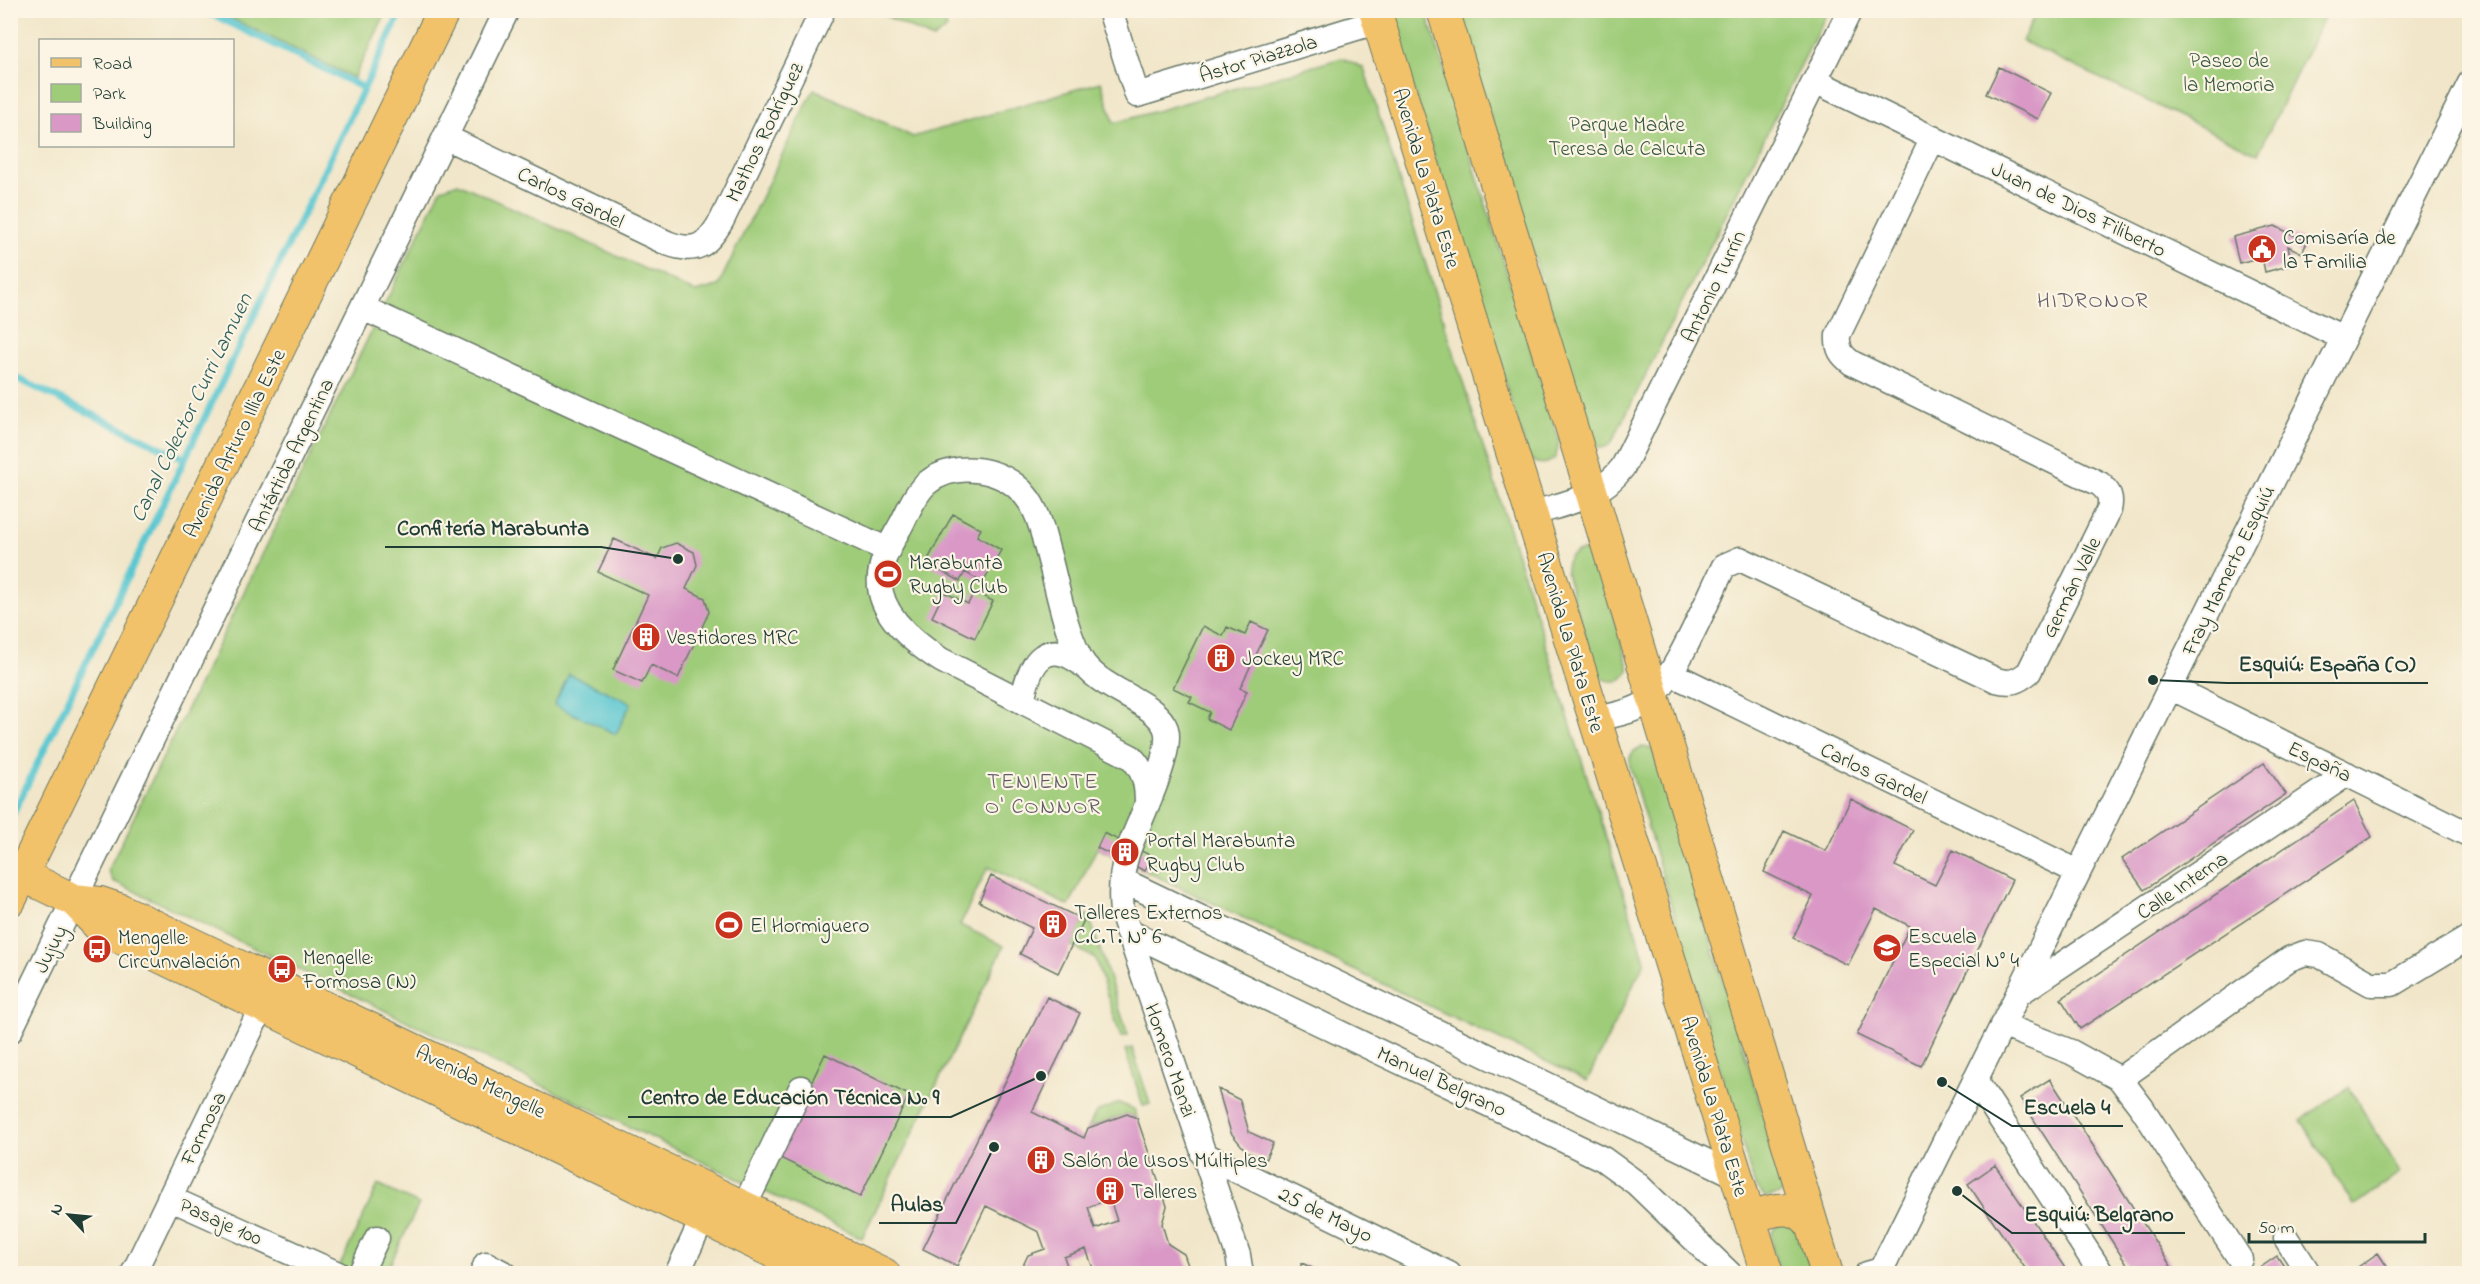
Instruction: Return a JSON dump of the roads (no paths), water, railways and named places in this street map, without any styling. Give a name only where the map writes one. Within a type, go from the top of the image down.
[{"type":"main road","name":"Avenida Arturo Illia Este","points":[[16,888],[444,10]]},
{"type":"main road","points":[[1443,10],[1592,494],[1662,685],[1827,1274]]},
{"type":"main road","name":"Avenida La Plata Este","points":[[1377,16],[1767,1274]]},
{"type":"main road","name":"Avenida Mengelle","points":[[16,888],[74,900],[104,929],[268,994],[709,1205],[819,1274]]},
{"type":"main road","name":"Avenida Mengelle","points":[[709,1205],[744,1207],[884,1274]]},
{"type":"main road","points":[[1750,1217],[1773,1210],[1792,1209],[1804,1216],[1812,1226]]},
{"type":"street","name":"Antártida Argentina","points":[[74,900],[507,10]]},
{"type":"street","name":"Mathos Rodríguez","points":[[698,248],[707,242],[722,220],[823,10]]},
{"type":"street","name":"Ástor Piazzola","points":[[1110,10],[1137,95],[1377,16]]},
{"type":"street","name":"Antonio Turrín","points":[[1531,514],[1592,494],[1605,487],[1623,466],[1850,10]]},
{"type":"street","name":"Juan de Dios Filiberto","points":[[1815,81],[2343,338]]},
{"type":"street","name":"Fray Mamerto Esquiú","points":[[1879,1272],[2343,338],[2463,112],[2469,83]]},
{"type":"street","name":"Carlos Gardel","points":[[445,137],[667,243],[688,249],[698,248]]},
{"type":"street","name":"Germán Valle","points":[[1662,685],[1724,566],[1740,559],[1996,680],[2007,683],[2019,681],[2029,672],[2109,510],[2111,500],[2108,492],[2100,484],[1852,363],[1842,355],[1837,346],[1838,335],[1933,138]]},
{"type":"street","points":[[363,308],[888,550]]},
{"type":"street","points":[[1091,671],[1082,661],[1071,635],[1038,517],[1026,496],[1015,484],[1001,476],[970,470],[953,470],[925,484],[916,496],[888,550],[880,578],[885,603],[901,628],[912,640],[941,660],[1131,757],[1138,763],[1145,779],[1147,803]]},
{"type":"street","points":[[1022,701],[1030,671],[1039,658],[1053,653],[1068,656],[1113,689],[1154,713],[1162,721],[1166,731],[1164,756],[1147,803]]},
{"type":"street","name":"Carlos Gardel","points":[[1662,685],[2078,872]]},
{"type":"street","points":[[1595,720],[1635,709],[1662,685]]},
{"type":"street","name":"España","points":[[2170,687],[2469,835]]},
{"type":"street","name":"Calle Interna","points":[[2016,996],[2347,774]]},
{"type":"street","name":"Homero Manzi","points":[[1147,803],[1128,853],[1122,880],[1121,901],[1126,931],[1238,1256],[1241,1274]]},
{"type":"street","name":"Manuel Belgrano","points":[[1122,880],[1737,1176]]},
{"type":"street","name":"Jujuy","points":[[10,1031],[74,900]]},
{"type":"street","name":"Manuel Belgrano","points":[[1126,931],[1603,1159],[1636,1183],[1730,1274]]},
{"type":"street","points":[[2120,1079],[2289,959],[2305,953],[2319,956],[2371,984],[2392,984],[2469,937]]},
{"type":"street","name":"Formosa","points":[[133,1274],[268,994]]},
{"type":"street","points":[[2002,1025],[2072,1052],[2120,1079],[2142,1108],[2240,1260]]},
{"type":"street","points":[[1975,1080],[2102,1274]]},
{"type":"street","points":[[744,1207],[801,1088]]},
{"type":"street","name":"25 de Mayo","points":[[1203,1154],[1449,1274]]},
{"type":"street","name":"Pasaje 100","points":[[169,1198],[338,1274]]},
{"type":"street","points":[[677,1274],[709,1205]]},
{"type":"street","points":[[360,1274],[377,1238]]},
{"type":"street","points":[[2286,1238],[2308,1274]]},
{"type":"street","points":[[482,1274],[486,1264],[505,1274]]},
{"type":"water","points":[[569,674],[631,703],[616,734],[554,705]]},
{"type":"waterway","points":[[204,10],[364,88]]},
{"type":"waterway","name":"Canal Colector Curri Lamuen","points":[[10,820],[402,10]]},
{"type":"waterway","points":[[10,375],[185,459]]},
{"type":"place","name":"Comisaría de la Familia","points":[[2262,249]]},
{"type":"place","name":"Confitería Marabunta","points":[[678,559]]},
{"type":"place","name":"Marabunta Rugby Club","points":[[888,574]]},
{"type":"place","name":"Vestidores MRC","points":[[646,637]]},
{"type":"place","name":"Jockey MRC","points":[[1221,658]]},
{"type":"place","name":"Esquiú: España (O)","points":[[2153,680]]},
{"type":"place","name":"Portal Marabunta Rugby Club","points":[[1125,852]]},
{"type":"place","name":"Talleres Externos C.C.T. N° 6","points":[[1053,924]]},
{"type":"place","name":"El Hormiguero","points":[[729,925]]},
{"type":"place","name":"Escuela Especial N° 4","points":[[1887,948]]},
{"type":"place","name":"Mengelle: Circunvalación","points":[[97,949]]},
{"type":"place","name":"Mengelle: Formosa (N)","points":[[282,969]]},
{"type":"place","name":"Centro de Educación Técnica Nº 9","points":[[1041,1076]]},
{"type":"place","name":"Escuela 4","points":[[1942,1082]]},
{"type":"place","name":"Aulas","points":[[994,1147]]},
{"type":"place","name":"Salón de Usos Múltiples","points":[[1041,1160]]},
{"type":"place","name":"Talleres","points":[[1110,1191]]},
{"type":"place","name":"Esquiú: Belgrano","points":[[1957,1191]]},
{"type":"district","name":"HIDRONOR","points":[[2093,299]]},
{"type":"district","name":"TENIENTE O' CONNOR","points":[[1043,792]]},
{"type":"park label","name":"Paseo de la Memoria","points":[[2229,72]]},
{"type":"park label","name":"Parque Madre Teresa de Calcuta","points":[[1627,136]]}]
